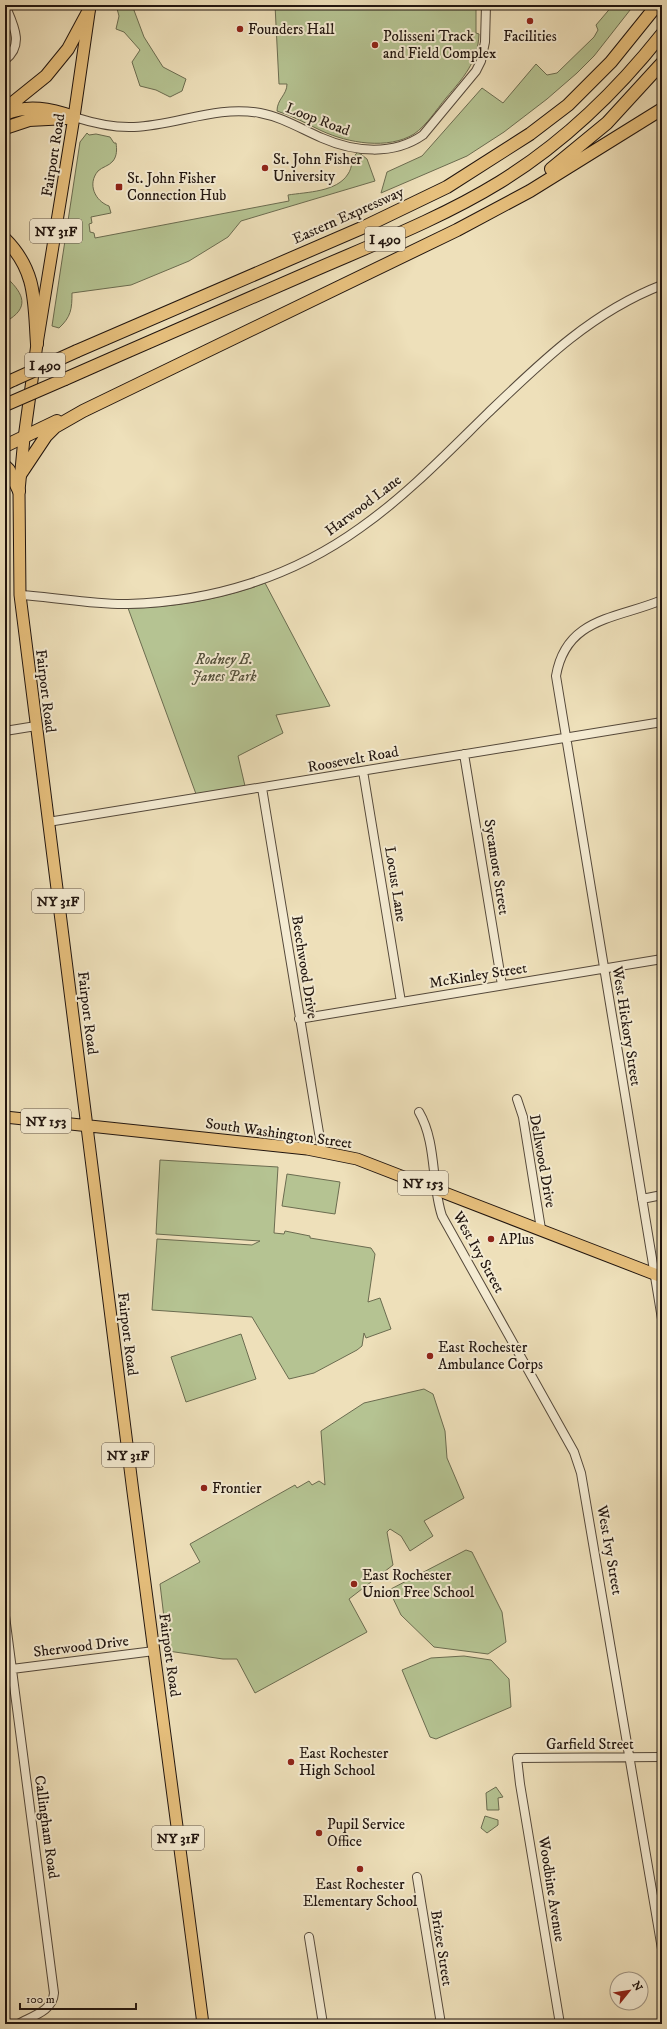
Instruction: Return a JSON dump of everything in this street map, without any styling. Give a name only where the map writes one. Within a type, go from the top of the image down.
[{"type":"highway","name":"Eastern Expressway","points":[[8,382],[364,227],[447,187],[530,134],[568,105],[610,62],[657,5]]},
{"type":"highway","points":[[5,108],[46,76],[68,49],[90,7]]},
{"type":"highway","name":"I 490","points":[[5,404],[420,224],[499,183],[532,161],[568,133],[597,107],[629,73],[662,34]]},
{"type":"highway","points":[[510,200],[592,137],[627,102],[662,63]]},
{"type":"highway","points":[[5,114],[14,110],[41,108],[57,111],[74,117]]},
{"type":"highway","points":[[20,475],[46,436],[55,427],[83,411],[457,230],[510,200],[530,191],[662,109]]},
{"type":"highway","points":[[5,128],[29,120],[74,117]]},
{"type":"highway","points":[[5,240],[14,248],[26,266],[32,289],[37,344]]},
{"type":"highway","points":[[5,446],[71,414],[83,411]]},
{"type":"highway","points":[[5,466],[9,470],[19,491]]},
{"type":"main road","name":"Fairport Road","points":[[90,7],[82,51],[74,117],[37,344],[24,438],[19,491],[20,595],[86,1125],[203,2024]]},
{"type":"main road","name":"NY 153","points":[[5,1117],[86,1125]]},
{"type":"main road","name":"South Washington Street","points":[[86,1125],[322,1151],[357,1159],[658,1275]]},
{"type":"street","points":[[5,5],[15,30],[17,40],[15,50],[5,60]]},
{"type":"street","name":"Loop Road","points":[[74,117],[91,122],[134,127],[222,112],[247,111],[283,119],[338,144],[388,150],[399,148],[413,142],[423,135],[476,71],[485,47],[486,5]]},
{"type":"street","name":"Harwood Lane","points":[[20,595],[103,604],[161,602],[202,596],[254,584],[302,563],[348,536],[379,514],[431,468],[538,366],[572,336],[623,303],[662,285]]},
{"type":"street","name":"West Hickory Street","points":[[662,600],[596,623],[577,634],[568,644],[561,657],[556,676],[642,1199],[658,1275],[662,1319]]},
{"type":"street","name":"Roosevelt Road","points":[[48,822],[662,722]]},
{"type":"street","points":[[5,730],[36,726]]},
{"type":"street","name":"Sycamore Street","points":[[464,754],[502,985]]},
{"type":"street","name":"Locust Lane","points":[[364,771],[401,1002]]},
{"type":"street","name":"Beechwood Drive","points":[[262,788],[322,1151]]},
{"type":"street","name":"McKinley Street","points":[[299,1019],[662,959]]},
{"type":"street","name":"Dellwood Drive","points":[[517,1099],[523,1117],[541,1229]]},
{"type":"street","name":"West Ivy Street","points":[[419,1112],[426,1125],[438,1203],[442,1216],[578,1463],[585,1490],[662,1949]]},
{"type":"street","points":[[642,1199],[662,1195]]},
{"type":"street","name":"Callingham Road","points":[[5,1616],[54,1993],[54,1999],[48,2008],[18,2024]]},
{"type":"street","name":"Sherwood Drive","points":[[12,1669],[154,1651]]},
{"type":"street","name":"Garfield Street","points":[[517,1758],[662,1757]]},
{"type":"street","name":"Woodbine Avenue","points":[[517,1758],[560,2024]]},
{"type":"street","name":"Brizee Street","points":[[416,1877],[441,2024]]},
{"type":"street","points":[[309,1937],[323,2024]]},
{"type":"green space","points":[[116,5],[132,5],[144,37],[163,67],[186,79],[182,91],[170,97],[156,90],[140,86],[132,62],[140,50],[124,32],[116,29],[119,16]]},
{"type":"green space","name":"Polisseni Track and Field Complex","points":[[275,5],[474,5],[476,7],[476,33],[479,34],[478,44],[473,61],[464,76],[431,117],[414,134],[404,139],[380,143],[368,143],[344,139],[277,111],[277,107],[287,88],[287,84],[279,84]]},
{"type":"green space","points":[[613,5],[634,5],[594,56],[547,99],[504,132],[467,156],[381,193],[387,172],[422,156],[482,88],[503,103],[536,64],[547,75],[557,73],[594,37],[598,30],[596,25]]},
{"type":"green space","points":[[87,133],[89,135],[96,134],[110,137],[114,143],[116,143],[117,148],[113,161],[98,171],[93,181],[96,196],[104,204],[109,206],[111,213],[91,217],[92,223],[89,224],[90,232],[94,233],[95,238],[289,201],[288,195],[329,188],[343,180],[348,174],[354,157],[358,152],[367,159],[375,181],[241,221],[228,237],[189,261],[131,285],[72,293],[70,312],[66,320],[59,328],[52,326],[80,142]]},
{"type":"green space","points":[[5,276],[19,293],[22,303],[16,314],[10,319],[5,319]]},
{"type":"green space","name":"Rodney B. Janes Park","points":[[265,583],[330,706],[276,715],[283,733],[238,756],[245,786],[196,794],[128,608],[145,608],[216,598]]},
{"type":"green space","points":[[160,1160],[278,1167],[274,1233],[284,1234],[285,1231],[310,1236],[310,1238],[371,1248],[375,1254],[368,1302],[380,1298],[391,1329],[366,1338],[364,1333],[362,1346],[357,1350],[314,1373],[289,1379],[252,1317],[152,1310],[157,1239],[252,1245],[260,1241],[156,1234]]},
{"type":"green space","points":[[287,1174],[340,1182],[335,1214],[282,1206]]},
{"type":"green space","points":[[241,1334],[256,1379],[186,1402],[171,1357]]},
{"type":"green space","points":[[424,1389],[433,1394],[445,1431],[447,1458],[464,1498],[424,1521],[433,1536],[410,1551],[401,1536],[390,1529],[387,1532],[393,1565],[349,1599],[367,1632],[255,1693],[237,1659],[223,1659],[168,1651],[160,1584],[200,1562],[190,1544],[295,1485],[297,1488],[309,1481],[312,1485],[319,1481],[325,1485],[321,1431],[364,1403]]},
{"type":"green space","points":[[466,1550],[472,1552],[502,1612],[506,1642],[488,1654],[434,1647],[401,1615],[389,1590]]},
{"type":"green space","points":[[464,1656],[491,1660],[509,1679],[511,1707],[436,1739],[430,1737],[402,1670],[431,1658]]},
{"type":"green space","points":[[496,1787],[503,1797],[498,1798],[499,1810],[487,1810],[486,1793]]},
{"type":"green space","points":[[485,1816],[498,1820],[498,1825],[487,1833],[481,1828]]},
{"type":"place","name":"Facilities","points":[[530,21]]},
{"type":"place","name":"Founders Hall","points":[[240,29]]},
{"type":"place","name":"Polisseni Track and Field Complex","points":[[375,45]]},
{"type":"place","name":"St. John Fisher University","points":[[265,168]]},
{"type":"place","name":"St. John Fisher Connection Hub","points":[[119,187]]},
{"type":"place","name":"APlus","points":[[491,1239]]},
{"type":"place","name":"East Rochester Ambulance Corps","points":[[430,1356]]},
{"type":"place","name":"Frontier","points":[[204,1488]]},
{"type":"place","name":"East Rochester Union Free School","points":[[354,1584]]},
{"type":"place","name":"East Rochester High School","points":[[291,1762]]},
{"type":"place","name":"Pupil Service Office","points":[[319,1833]]},
{"type":"place","name":"East Rochester Elementary School","points":[[360,1869]]}]
